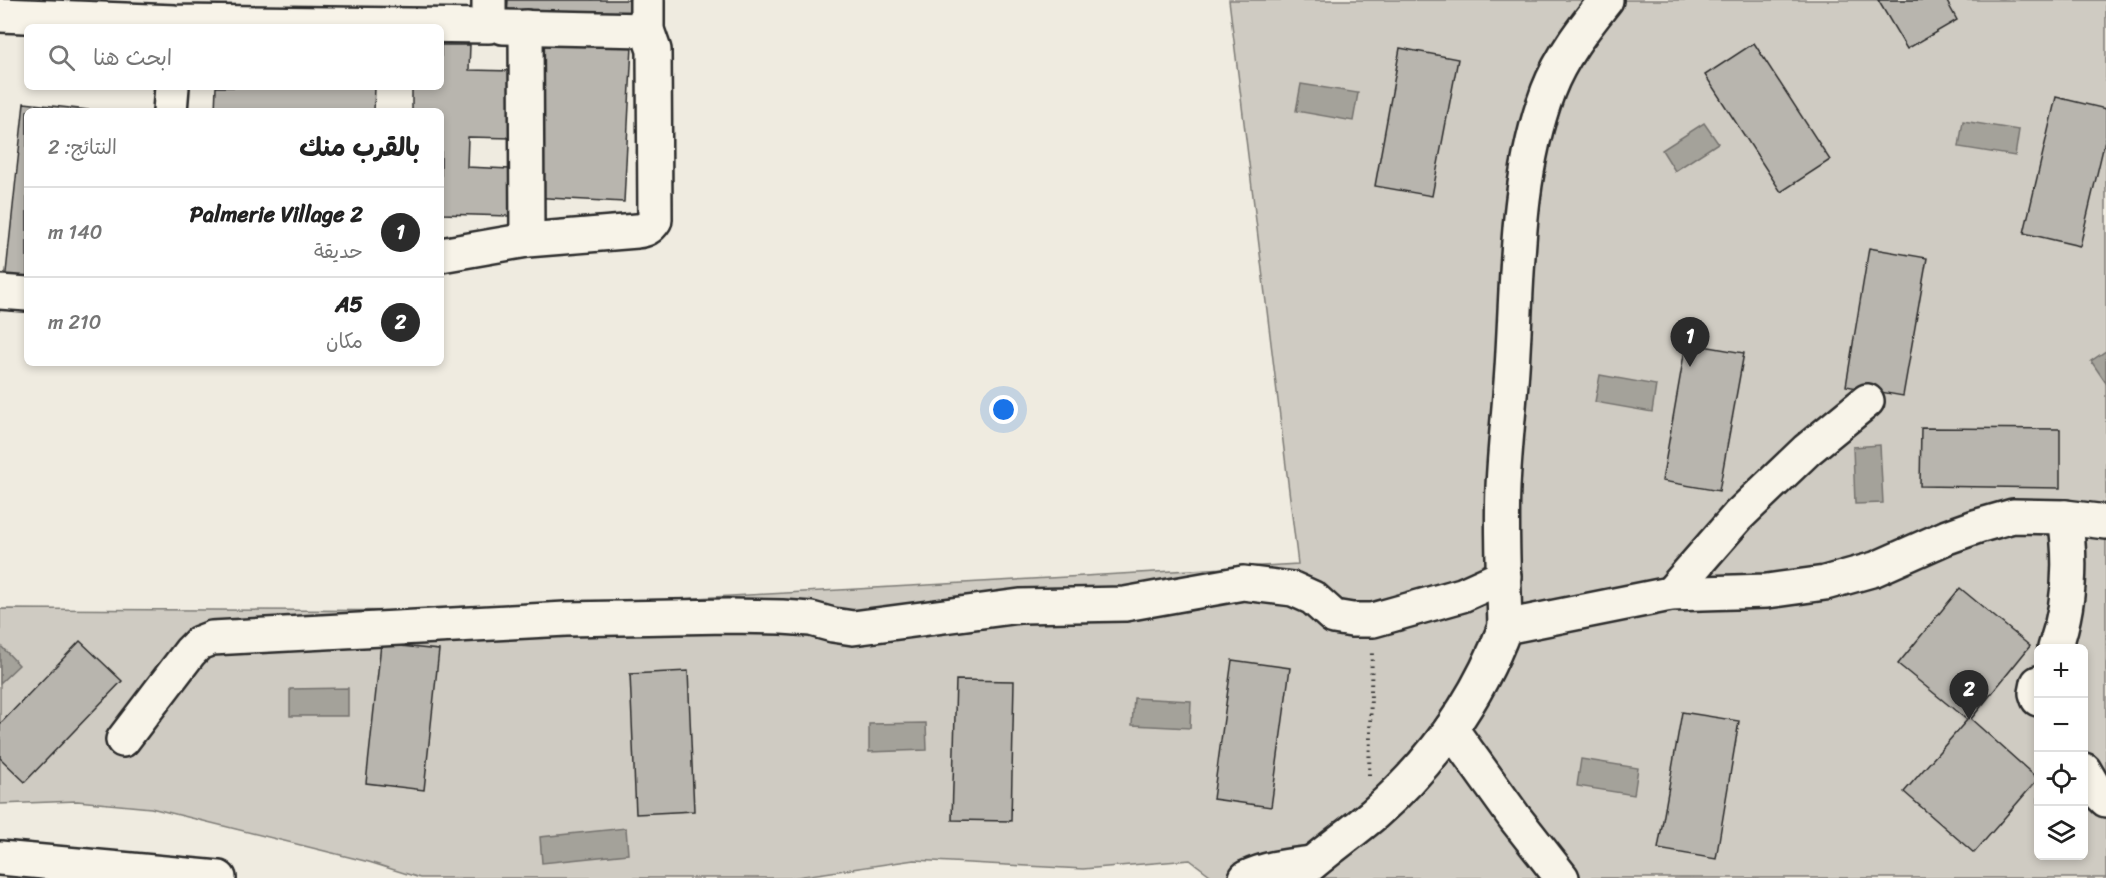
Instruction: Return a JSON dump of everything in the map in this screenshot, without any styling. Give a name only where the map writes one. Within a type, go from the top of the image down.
[{"type":"street","points":[[1246,878],[1281,866],[1303,871],[1385,803],[1411,778],[1451,729],[1495,655],[1506,627],[1502,536],[1503,485],[1512,374],[1518,240],[1532,144],[1548,90],[1572,43],[1606,0]]},
{"type":"street","points":[[0,15],[489,13],[526,27],[647,15],[654,50],[654,220],[651,226],[637,231],[527,240],[444,254]]},
{"type":"street","points":[[526,27],[527,240]]},
{"type":"street","points":[[171,108],[172,90]]},
{"type":"street","points":[[0,292],[24,294]]},
{"type":"street","points":[[1670,594],[1738,516],[1808,450],[1868,401]]},
{"type":"street","points":[[1506,627],[1670,594],[1767,591],[1825,583],[1875,569],[1947,537],[2013,516],[2065,517],[2106,522]]},
{"type":"street","points":[[2056,644],[2066,608],[2069,580],[2070,547],[2065,517]]},
{"type":"street","points":[[123,740],[199,643],[212,638],[566,619],[728,616],[811,619],[833,626],[853,628],[1020,606],[1125,604],[1243,583],[1293,589],[1313,598],[1335,617],[1373,620],[1462,595],[1504,576]]},
{"type":"street","points":[[1451,729],[1515,818],[1562,878]]},
{"type":"street","points":[[2088,777],[2095,789],[2106,800]]},
{"type":"street","points":[[0,858],[149,875],[219,878]]},
{"type":"path","points":[[1373,620],[1369,772],[1371,788],[1385,803]]},
{"type":"shaded area","points":[[1229,0],[2106,0],[2106,878],[1214,878],[1190,860],[1083,869],[914,860],[790,878],[420,878],[369,862],[151,808],[77,801],[0,804],[0,609],[467,611],[1298,564]]},
{"type":"shaded area","points":[[1301,84],[1358,93],[1353,121],[1296,111]]},
{"type":"shaded area","points":[[1963,121],[2019,130],[2015,156],[1959,147]]},
{"type":"shaded area","points":[[1704,123],[1718,143],[1675,171],[1662,150]]},
{"type":"shaded area","points":[[2106,351],[2106,383],[2091,361]]},
{"type":"shaded area","points":[[1600,375],[1656,385],[1652,412],[1595,402]]},
{"type":"shaded area","points":[[1880,445],[1883,503],[1855,504],[1853,447]]},
{"type":"shaded area","points":[[0,645],[19,665],[0,683]]},
{"type":"shaded area","points":[[348,688],[348,716],[290,716],[290,689]]},
{"type":"shaded area","points":[[1134,698],[1191,701],[1190,728],[1132,725]]},
{"type":"shaded area","points":[[926,723],[927,750],[869,752],[869,724]]},
{"type":"shaded area","points":[[1581,759],[1638,768],[1634,795],[1577,786]]},
{"type":"shaded area","points":[[626,828],[628,854],[542,863],[540,837]]},
{"type":"building","points":[[508,0],[630,0],[629,23],[507,19]]},
{"type":"building","points":[[1878,0],[1946,0],[1957,20],[1907,49]]},
{"type":"building","points":[[537,41],[632,46],[624,202],[529,197]]},
{"type":"building","points":[[1754,43],[1830,160],[1781,192],[1705,75]]},
{"type":"building","points":[[444,45],[470,45],[469,70],[514,71],[512,138],[468,137],[467,167],[510,169],[509,216],[444,214],[444,108],[412,108],[412,90],[444,90]]},
{"type":"building","points":[[1400,48],[1458,59],[1432,196],[1375,186]]},
{"type":"building","points":[[216,90],[375,90],[374,108],[215,108]]},
{"type":"building","points":[[2056,97],[2106,109],[2106,136],[2080,246],[2024,233]]},
{"type":"building","points":[[24,103],[70,108],[24,108],[24,284],[5,282]]},
{"type":"building","points":[[1869,248],[1927,258],[1903,396],[1846,386]]},
{"type":"building","points":[[1686,343],[1744,353],[1719,491],[1662,481]]},
{"type":"building","points":[[1921,428],[2060,429],[2060,488],[1920,486]]},
{"type":"building","points":[[1960,588],[2030,646],[1971,719],[2034,775],[2034,784],[1974,853],[1904,792],[1967,720],[1898,664]]},
{"type":"building","points":[[80,641],[122,681],[25,782],[0,758],[0,724]]},
{"type":"building","points":[[381,644],[439,650],[424,790],[366,783]]},
{"type":"building","points":[[1232,660],[1290,668],[1271,807],[1213,799]]},
{"type":"building","points":[[688,671],[694,811],[636,814],[630,674]]},
{"type":"building","points":[[956,680],[1014,681],[1011,821],[952,820]]},
{"type":"building","points":[[1682,712],[1739,721],[1716,859],[1658,849]]},
{"type":"place","name":"Palmerie Village 2","points":[[1690,367]]},
{"type":"place","name":"A5","points":[[1969,720]]}]
